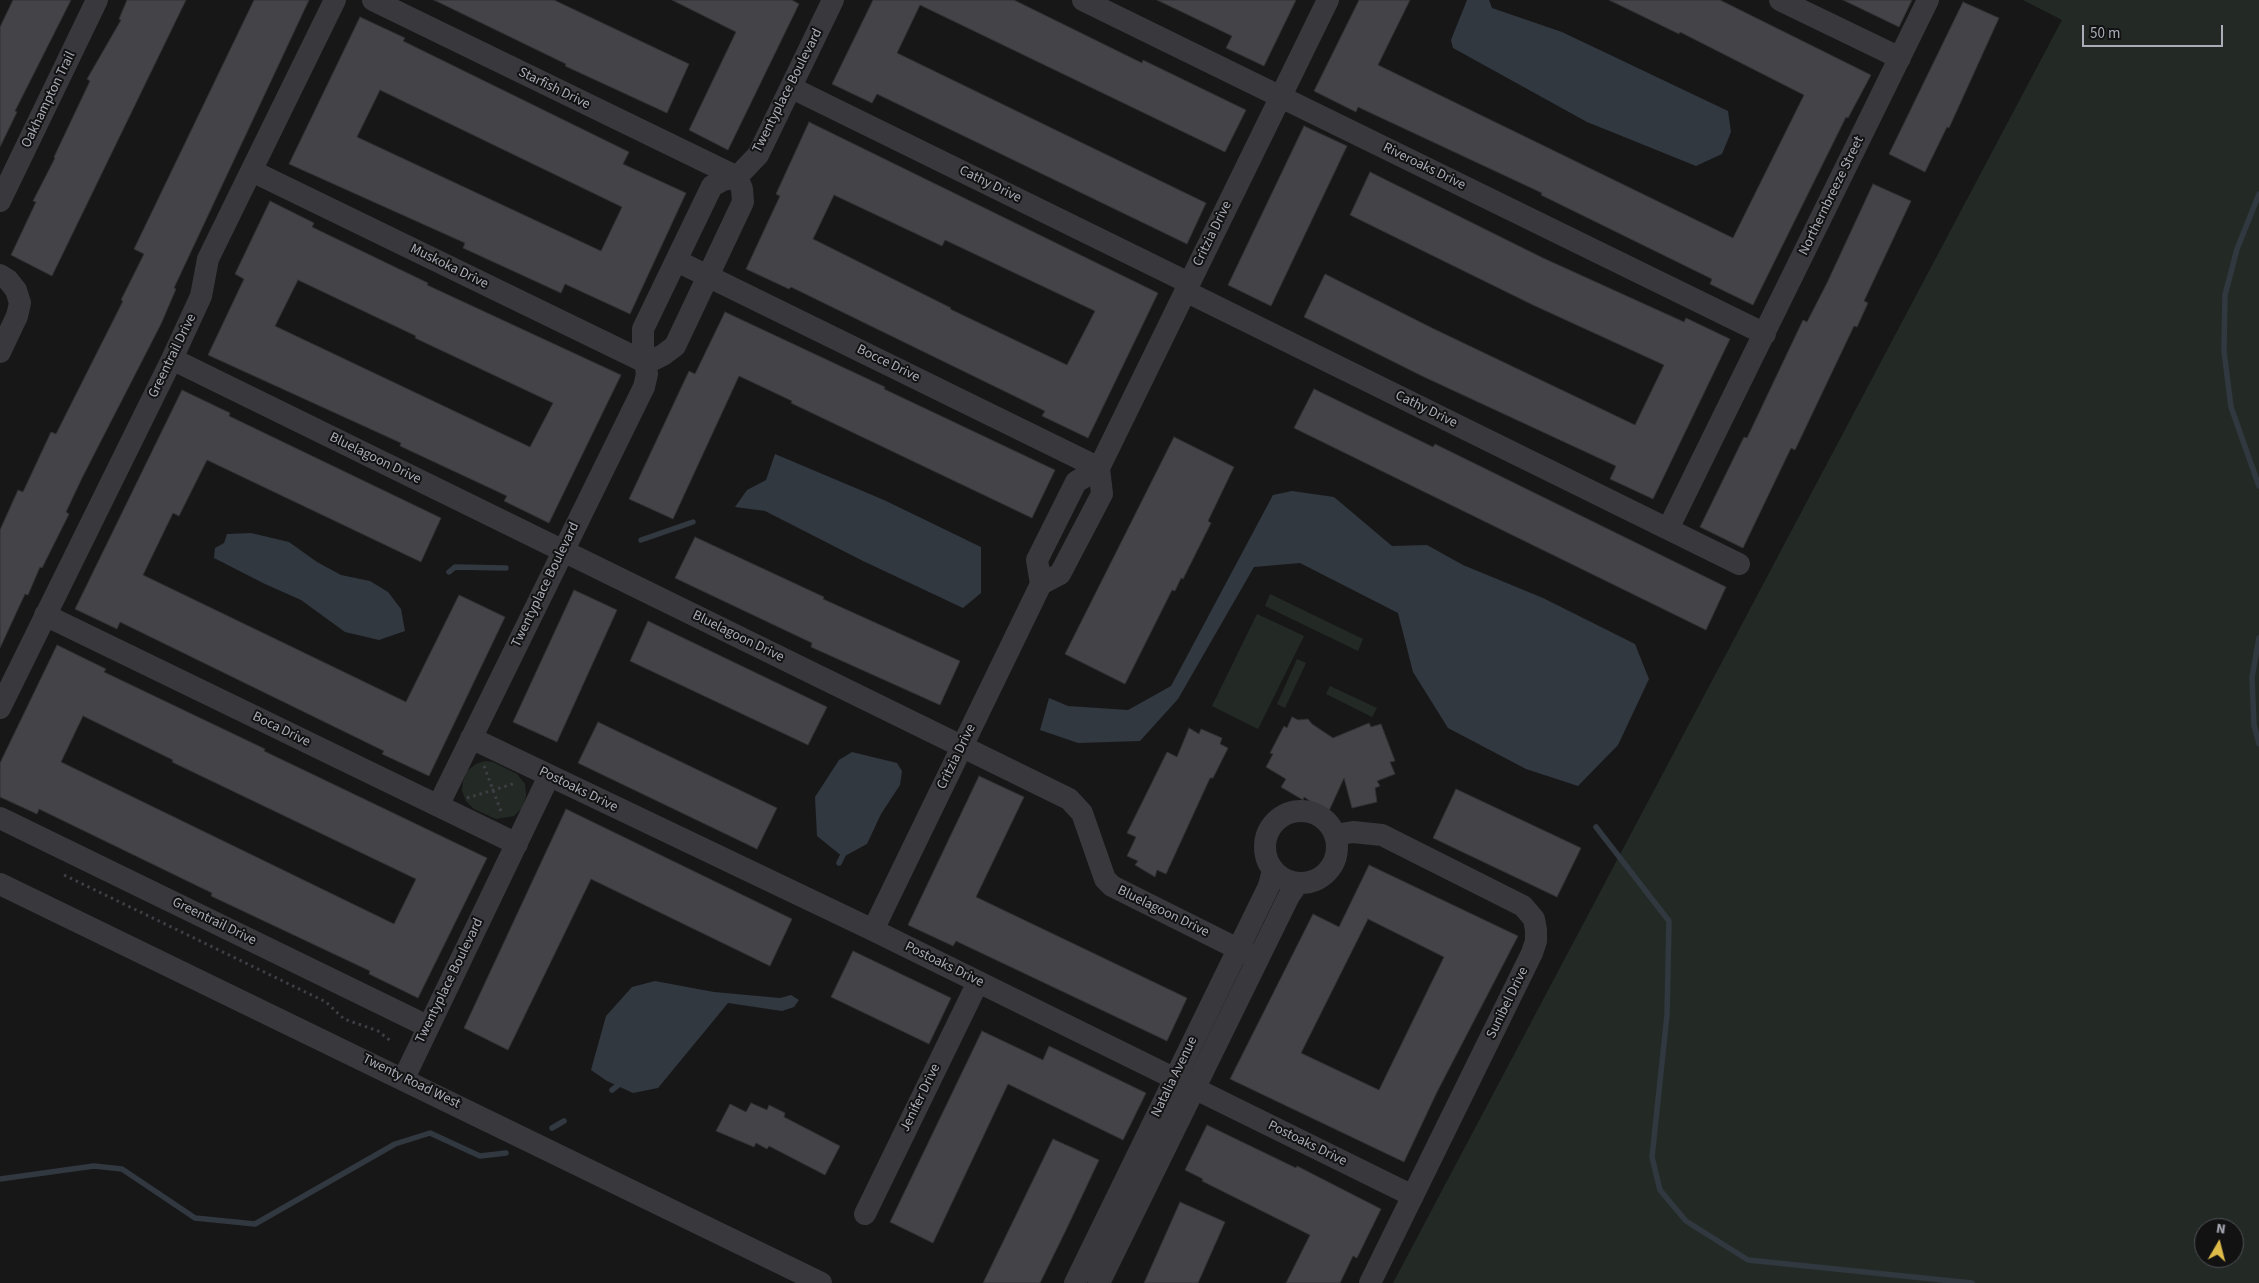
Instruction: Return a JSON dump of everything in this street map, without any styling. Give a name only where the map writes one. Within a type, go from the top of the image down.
[{"type":"street","name":"Oakhampton Trail","points":[[0,201],[97,0]]},
{"type":"street","name":"Greentrail Drive","points":[[0,708],[172,359],[201,296],[208,259],[335,0]]},
{"type":"street","name":"Starfish Drive","points":[[373,0],[737,176]]},
{"type":"street","name":"Twentyplace Boulevard","points":[[438,806],[644,387],[647,374],[643,346],[643,329],[712,186],[737,176],[758,155],[833,0]]},
{"type":"street","name":"Riveroaks Drive","points":[[1083,0],[1765,334]]},
{"type":"street","name":"Critzia Drive","points":[[873,930],[1041,584],[1037,560],[1076,482],[1099,468],[1328,0]]},
{"type":"street","points":[[1780,0],[1900,58]]},
{"type":"street","name":"Northernbreeze Street","points":[[1765,334],[1928,0]]},
{"type":"street","name":"Cathy Drive","points":[[792,88],[1739,564]]},
{"type":"street","name":"Muskoka Drive","points":[[252,171],[646,363]]},
{"type":"street","points":[[646,363],[663,355],[675,346],[742,202],[742,189],[737,176]]},
{"type":"street","name":"Bocce Drive","points":[[677,261],[1099,468]]},
{"type":"street","points":[[0,275],[8,280],[16,290],[20,303],[17,316],[0,352]]},
{"type":"street","points":[[1668,529],[1765,334]]},
{"type":"street","name":"Bluelagoon Drive","points":[[172,359],[1069,799],[1082,813],[1105,879],[1112,886],[1258,959]]},
{"type":"street","name":"Boca Drive","points":[[45,615],[517,844]]},
{"type":"street","name":"Postoaks Drive","points":[[471,738],[873,930],[1413,1196]]},
{"type":"street","name":"Twentyplace Boulevard","points":[[404,1078],[549,776]]},
{"type":"street","points":[[1310,812],[1321,817],[1335,835],[1336,852],[1329,868],[1321,877],[1310,882],[1298,883],[1289,881],[1273,870],[1267,860],[1264,849],[1270,827],[1288,813],[1310,812]]},
{"type":"street","name":"Greentrail Drive","points":[[0,818],[428,1026]]},
{"type":"street","name":"Sunibel Drive","points":[[1335,835],[1353,832],[1382,834],[1523,906],[1534,919],[1536,941],[1532,953],[1370,1283]]},
{"type":"street","name":"Natalia Avenue","points":[[1075,1283],[1269,886],[1273,870]]},
{"type":"street","name":"Natalia Avenue","points":[[1099,1283],[1289,896],[1298,883]]},
{"type":"street","name":"Twenty Road West","points":[[0,884],[404,1078],[821,1283]]},
{"type":"street","name":"Jenifer Drive","points":[[865,1214],[978,982]]},
{"type":"path","points":[[483,764],[504,818]]},
{"type":"path","points":[[466,798],[522,781]]},
{"type":"path","points":[[62,873],[326,1002],[344,1019],[378,1031],[392,1042]]},
{"type":"shaded area","points":[[1467,0],[1489,0],[1492,8],[1562,32],[1728,111],[1731,132],[1722,154],[1696,166],[1587,122],[1453,48],[1451,40]]},
{"type":"shaded area","points":[[2023,0],[2259,0],[2259,1283],[1393,1283],[2062,20]]},
{"type":"shaded area","points":[[775,454],[884,500],[981,547],[981,593],[963,608],[863,561],[765,511],[735,507],[747,490],[766,480]]},
{"type":"shaded area","points":[[1292,491],[1334,497],[1392,546],[1427,545],[1463,565],[1543,598],[1635,644],[1649,679],[1618,745],[1578,786],[1526,769],[1448,728],[1413,672],[1398,613],[1300,563],[1254,567],[1178,699],[1140,741],[1078,743],[1040,730],[1049,698],[1068,706],[1128,710],[1171,686],[1273,495]]},
{"type":"shaded area","points":[[251,533],[289,542],[317,562],[341,575],[370,581],[388,592],[401,609],[405,631],[379,640],[345,632],[301,600],[214,558],[215,548],[224,543],[227,534]]},
{"type":"shaded area","points":[[1270,594],[1363,639],[1358,651],[1265,606]]},
{"type":"shaded area","points":[[1257,614],[1304,636],[1258,729],[1212,706]]},
{"type":"shaded area","points":[[1297,659],[1306,663],[1285,708],[1277,704]]},
{"type":"shaded area","points":[[1330,686],[1377,708],[1372,717],[1326,694]]},
{"type":"shaded area","points":[[852,752],[897,763],[902,771],[900,785],[881,814],[867,844],[843,857],[817,836],[815,797],[839,760]]},
{"type":"shaded area","points":[[485,761],[493,762],[517,774],[525,784],[526,796],[522,808],[514,816],[496,819],[474,809],[466,801],[462,791],[467,771],[476,764]]},
{"type":"shaded area","points":[[655,981],[714,992],[780,998],[791,995],[799,1000],[794,1007],[782,1011],[728,1003],[658,1088],[633,1093],[607,1081],[591,1070],[606,1016],[632,987]]},
{"type":"building","points":[[13,0],[71,0],[15,111],[17,112],[0,147],[0,27]]},
{"type":"building","points":[[127,0],[186,0],[52,276],[11,255],[36,202],[33,201],[90,81],[87,79],[121,20],[119,19]]},
{"type":"building","points":[[254,0],[309,0],[174,288],[176,289],[161,324],[82,478],[66,512],[69,514],[42,568],[40,567],[28,595],[25,594],[0,648],[0,530],[18,490],[23,492],[51,432],[56,434],[123,301],[121,300],[144,254],[134,249]]},
{"type":"building","points":[[434,0],[554,0],[689,64],[667,113],[565,66],[566,64]]},
{"type":"building","points":[[672,0],[792,0],[799,4],[728,150],[689,130],[736,32]]},
{"type":"building","points":[[873,0],[1014,0],[1142,63],[1143,60],[1246,110],[1225,152],[920,5],[897,53],[1206,203],[1187,244],[877,94],[872,103],[832,84]]},
{"type":"building","points":[[1157,0],[1296,0],[1264,66],[1226,48],[1232,36]]},
{"type":"building","points":[[1359,0],[1410,0],[1378,65],[1733,238],[1804,95],[1680,32],[1679,34],[1609,0],[1720,0],[1871,75],[1848,118],[1846,117],[1753,305],[1710,284],[1712,279],[1541,195],[1542,193],[1358,107],[1356,112],[1314,91]]},
{"type":"building","points":[[1843,0],[1912,0],[1899,27]]},
{"type":"building","points":[[1963,2],[1999,18],[1949,128],[1947,127],[1925,172],[1889,154]]},
{"type":"building","points":[[360,17],[405,38],[403,41],[629,152],[623,164],[686,193],[630,314],[565,284],[561,293],[463,248],[465,243],[289,164]],"holes":[[[380,90],[622,207],[601,251],[357,137]]]},
{"type":"building","points":[[809,122],[1158,293],[1088,438],[1042,416],[1045,411],[791,287],[789,289],[746,269],[780,196],[776,194]],"holes":[[[834,195],[942,246],[945,240],[1095,311],[1067,365],[950,309],[813,239]]]},
{"type":"building","points":[[1304,126],[1347,146],[1271,306],[1228,285]]},
{"type":"building","points":[[1370,172],[1543,258],[1684,322],[1686,318],[1730,339],[1653,499],[1610,479],[1616,466],[1422,376],[1304,317],[1325,274],[1432,328],[1635,425],[1664,365],[1533,305],[1350,215]]},
{"type":"building","points":[[1873,184],[1911,201],[1864,301],[1868,303],[1857,327],[1854,326],[1795,450],[1791,448],[1743,548],[1700,527],[1744,437],[1747,438],[1803,320],[1807,322],[1827,283]]},
{"type":"building","points":[[270,201],[314,223],[312,227],[428,283],[427,285],[621,375],[549,523],[504,501],[507,496],[400,446],[401,443],[208,355],[244,279],[235,274]],"holes":[[[298,280],[416,336],[415,338],[553,403],[530,447],[275,326]]]},
{"type":"building","points":[[725,312],[1055,470],[1032,518],[791,403],[792,401],[739,376],[673,519],[629,499],[689,371],[695,374]]},
{"type":"building","points":[[1314,389],[1433,447],[1435,444],[1726,587],[1706,630],[1294,428]]},
{"type":"building","points":[[182,390],[230,413],[229,416],[441,518],[421,562],[207,460],[179,516],[173,513],[143,575],[406,702],[459,595],[505,617],[429,776],[382,754],[384,751],[120,622],[117,629],[75,609]]},
{"type":"building","points":[[1174,437],[1234,467],[1208,521],[1211,523],[1183,579],[1181,578],[1175,591],[1172,590],[1125,684],[1065,654]]},
{"type":"building","points":[[695,537],[824,597],[823,599],[960,661],[940,705],[811,647],[812,643],[675,578]]},
{"type":"building","points":[[574,590],[617,610],[557,742],[513,722]]},
{"type":"building","points":[[648,621],[827,707],[808,745],[630,661]]},
{"type":"building","points":[[57,645],[106,669],[104,672],[487,858],[418,998],[369,974],[370,971],[211,896],[212,893],[39,809],[37,814],[0,797],[0,763]],"holes":[[[83,716],[173,760],[172,762],[416,879],[394,924],[61,762]]]},
{"type":"building","points":[[1292,717],[1298,720],[1308,719],[1312,724],[1333,738],[1369,723],[1371,727],[1381,724],[1395,761],[1390,762],[1395,774],[1377,781],[1380,786],[1375,788],[1377,802],[1352,808],[1344,778],[1328,813],[1304,797],[1303,800],[1281,787],[1286,779],[1266,767],[1273,754],[1270,753],[1284,726],[1287,728]]},
{"type":"building","points":[[598,722],[777,808],[757,849],[578,763]]},
{"type":"building","points":[[1189,728],[1199,734],[1201,729],[1222,738],[1220,744],[1228,748],[1213,778],[1210,778],[1166,874],[1157,870],[1155,877],[1135,865],[1138,861],[1127,856],[1136,837],[1127,833],[1167,752],[1177,757]]},
{"type":"building","points":[[979,776],[1024,797],[976,897],[1187,998],[1167,1041],[956,941],[953,946],[908,925]]},
{"type":"building","points":[[1456,789],[1581,848],[1557,897],[1433,838]]},
{"type":"building","points":[[566,809],[792,919],[770,966],[591,879],[508,1050],[464,1028]]},
{"type":"building","points":[[1369,865],[1518,936],[1437,1092],[1404,1162],[1230,1079],[1313,914],[1339,927]],"holes":[[[1368,919],[1444,957],[1379,1090],[1301,1053]]]},
{"type":"building","points":[[853,951],[951,998],[929,1044],[831,997]]},
{"type":"building","points":[[982,1031],[1043,1060],[1049,1046],[1146,1093],[1123,1140],[1008,1084],[933,1243],[890,1222]]},
{"type":"building","points":[[751,1103],[767,1110],[769,1105],[785,1113],[784,1117],[840,1146],[825,1175],[769,1146],[767,1149],[756,1143],[754,1147],[716,1131],[730,1104],[746,1112]]},
{"type":"building","points":[[1207,1125],[1296,1168],[1297,1166],[1381,1209],[1357,1258],[1353,1256],[1340,1283],[1286,1283],[1310,1235],[1202,1181],[1203,1179],[1185,1170]]},
{"type":"building","points":[[1053,1139],[1099,1160],[1066,1230],[1040,1283],[983,1283]]},
{"type":"building","points":[[1180,1202],[1225,1222],[1198,1283],[1144,1283]]},
{"type":"waterway","points":[[2259,194],[2237,249],[2225,295],[2224,351],[2231,407],[2259,486]]},
{"type":"waterway","points":[[641,540],[693,522]]},
{"type":"waterway","points":[[449,572],[455,567],[506,568]]},
{"type":"waterway","points":[[2259,638],[2252,677],[2254,725],[2259,744]]},
{"type":"waterway","points":[[1596,827],[1669,921],[1667,1015],[1652,1157],[1660,1190],[1686,1221],[1748,1260],[1972,1283]]},
{"type":"waterway","points":[[839,863],[845,851]]},
{"type":"waterway","points":[[612,1090],[622,1082]]},
{"type":"waterway","points":[[552,1128],[564,1121]]},
{"type":"waterway","points":[[0,1179],[94,1166],[122,1169],[195,1218],[255,1224],[395,1144],[430,1133],[480,1156],[506,1153]]}]
